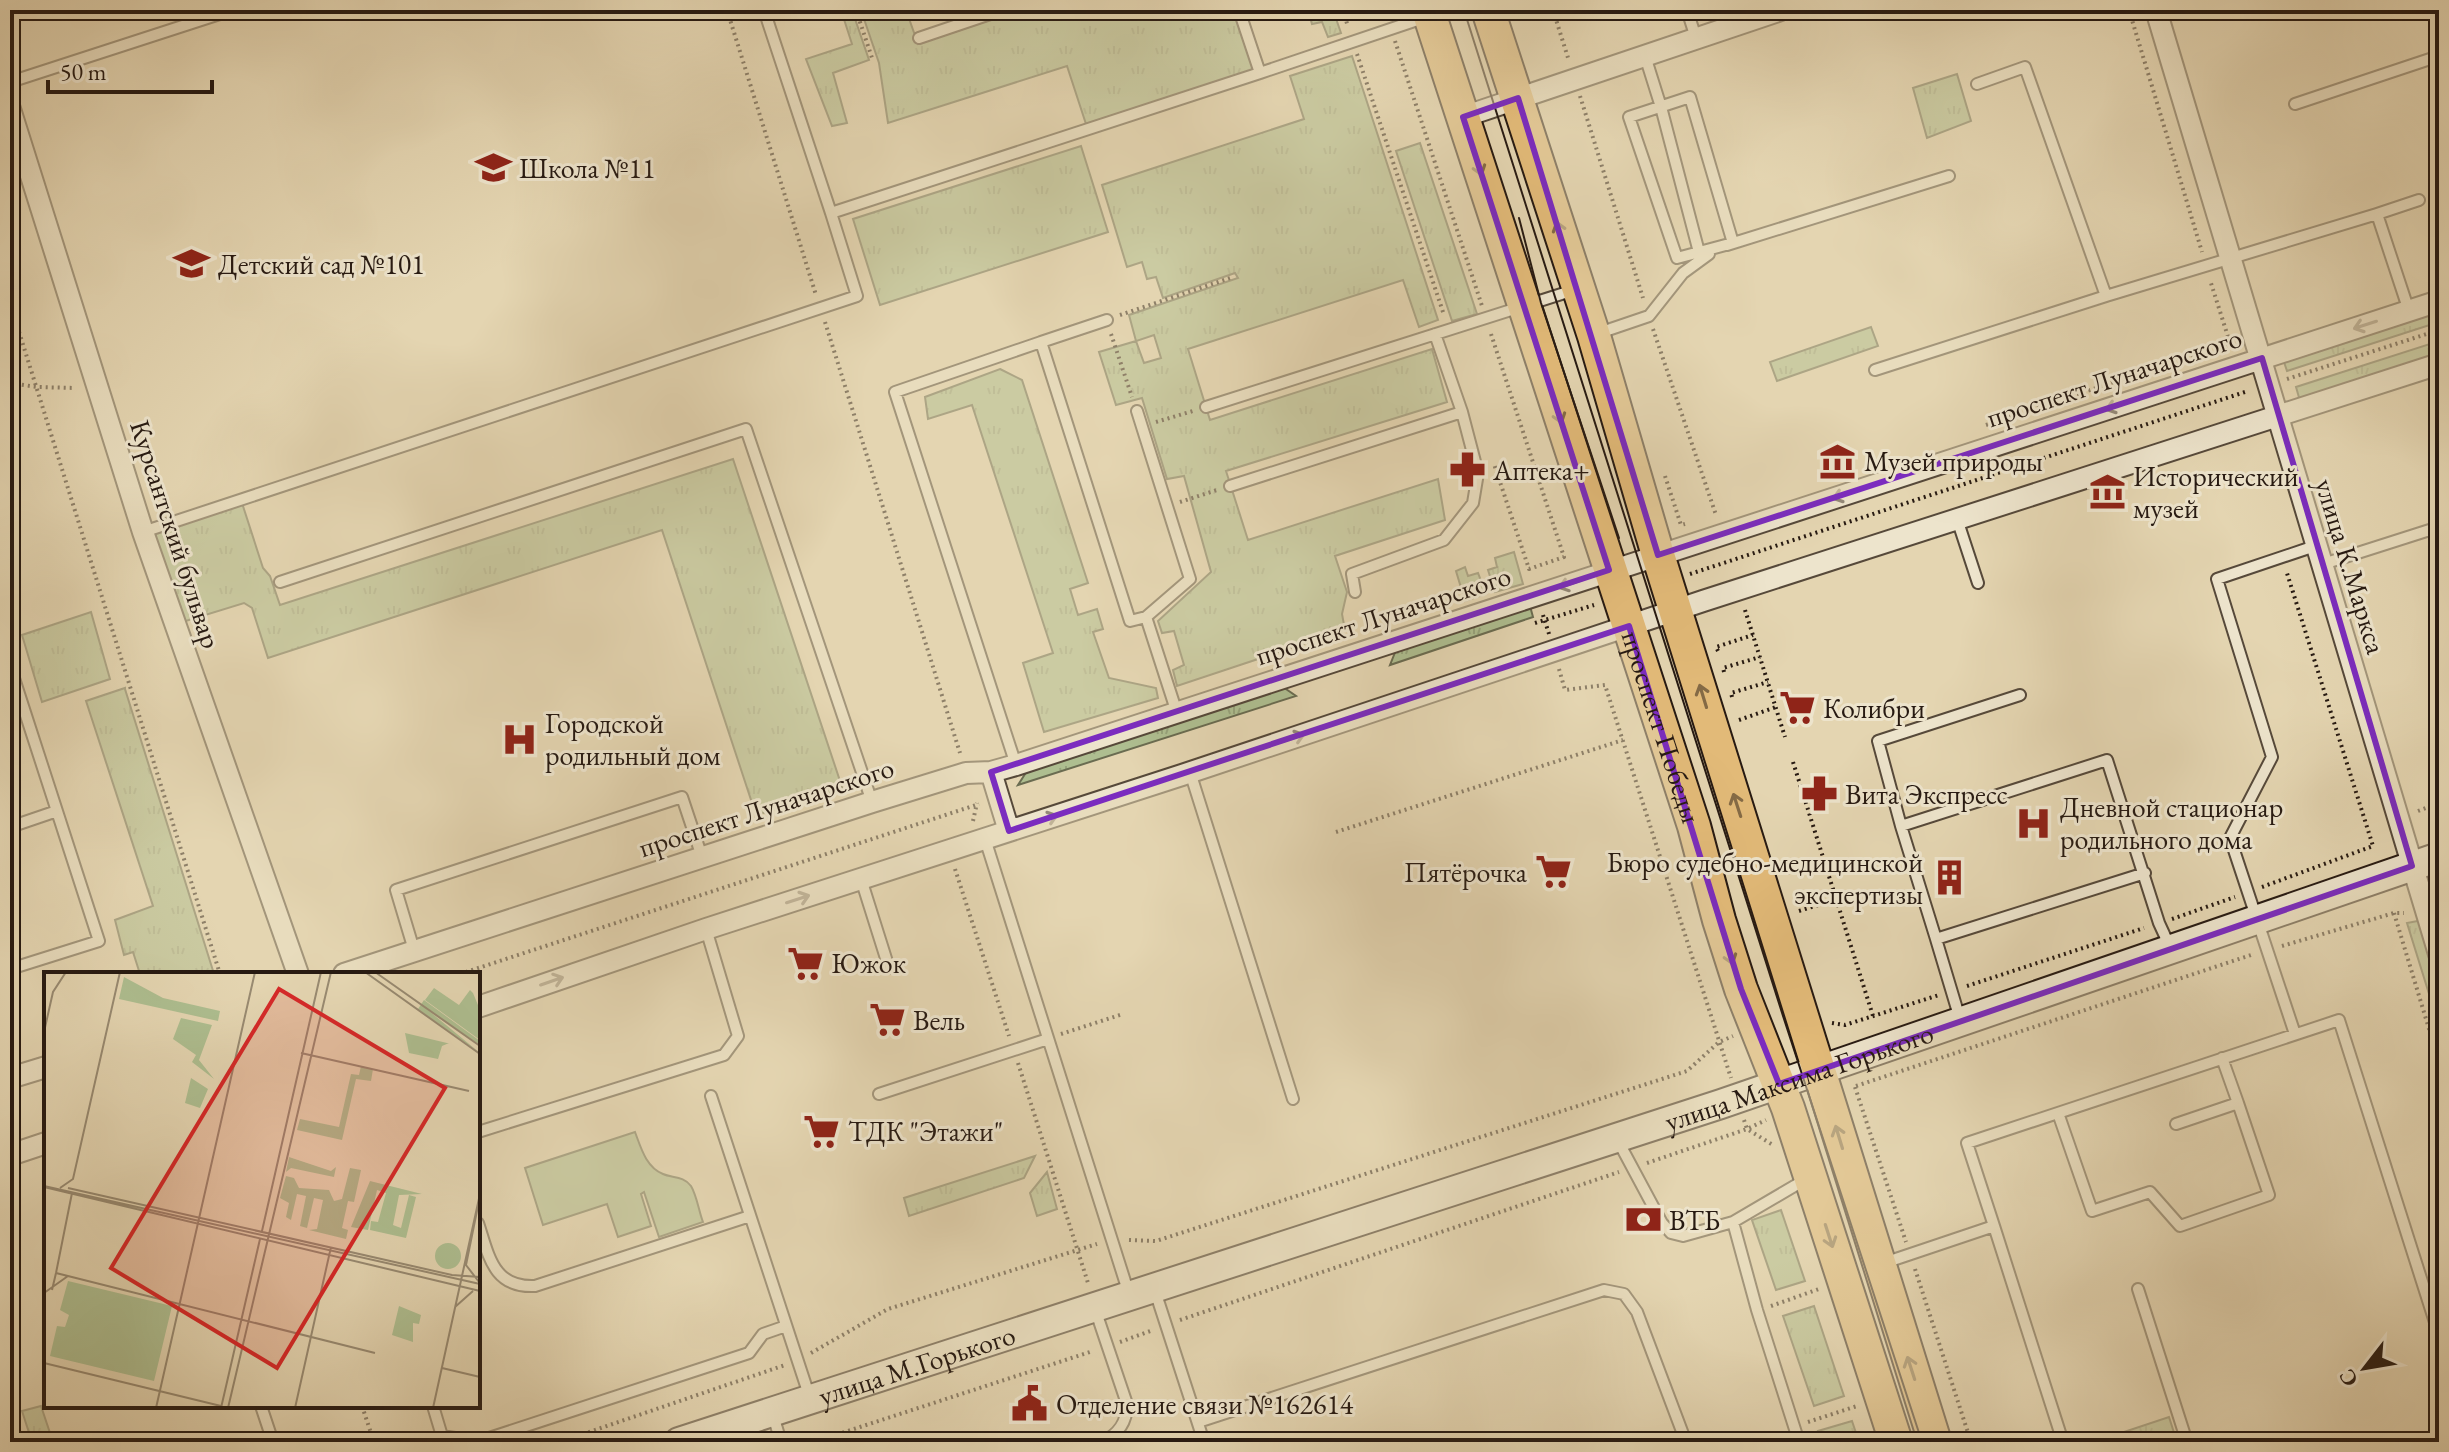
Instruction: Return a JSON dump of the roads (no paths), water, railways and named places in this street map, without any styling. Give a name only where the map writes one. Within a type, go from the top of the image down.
[{"type":"main road","name":"проспект Победы","points":[[1488,10],[1594,336],[1676,610],[1816,1012],[1832,1064],[1879,1265],[1935,1442]]},
{"type":"main road","name":"проспект Победы","points":[[1435,12],[1463,117],[1694,826],[1719,920],[1755,1028],[1783,1096],[1896,1442]]},
{"type":"street","points":[[1463,117],[1781,10]]},
{"type":"street","name":"улица К.Маркса","points":[[2156,10],[2439,954]]},
{"type":"street","name":"Курсантский бульвар","points":[[10,109],[143,532],[297,972]]},
{"type":"street","name":"проспект Луначарского","points":[[350,972],[872,802],[966,773],[991,772],[1016,765],[2439,301]]},
{"type":"street","points":[[480,1006],[1676,610],[2439,364]]},
{"type":"street","points":[[991,772],[1009,831]]},
{"type":"street","name":"улица Максима Горького","points":[[1142,1293],[1737,1099],[1783,1096],[1832,1064],[2439,857]]},
{"type":"street","points":[[10,1078],[44,1068]]},
{"type":"street","points":[[10,1155],[44,1144]]},
{"type":"street","name":"улица М.Горького","points":[[679,1442],[1142,1293]]},
{"type":"lane","points":[[10,82],[232,10]]},
{"type":"lane","points":[[143,532],[857,296],[764,10]]},
{"type":"lane","points":[[919,38],[1002,10]]},
{"type":"lane","points":[[1239,10],[1260,73]]},
{"type":"lane","points":[[1687,10],[1696,38]]},
{"type":"lane","points":[[831,213],[1260,73],[1435,12]]},
{"type":"lane","points":[[1645,56],[1700,255]]},
{"type":"lane","points":[[2295,104],[2439,56]]},
{"type":"lane","points":[[1977,84],[2025,67],[2106,296]]},
{"type":"lane","points":[[1733,243],[1690,97],[1629,117],[1677,258],[1700,255],[1949,176]]},
{"type":"lane","points":[[1875,370],[2419,200]]},
{"type":"lane","points":[[2377,214],[2409,311]]},
{"type":"lane","points":[[1594,336],[1649,316],[1700,255]]},
{"type":"lane","points":[[1206,407],[1578,289]]},
{"type":"lane","points":[[1016,765],[895,392],[1107,320]]},
{"type":"lane","points":[[1355,592],[1352,574],[1444,540],[1473,503],[1478,473],[1462,412],[1435,334]]},
{"type":"lane","points":[[1041,342],[1130,621],[1146,617],[1190,579],[1137,411]]},
{"type":"lane","points":[[1230,486],[1462,412]]},
{"type":"lane","points":[[280,582],[746,429],[872,802]]},
{"type":"lane","points":[[1957,519],[1978,583]]},
{"type":"lane","points":[[2295,1034],[2230,838],[2272,757],[2217,579],[2282,558],[2318,556],[2436,528],[2439,547]]},
{"type":"lane","points":[[1146,617],[1177,713]]},
{"type":"lane","points":[[10,666],[99,941],[10,969]]},
{"type":"lane","points":[[1961,1021],[1878,741],[2020,695]]},
{"type":"lane","points":[[1901,826],[2107,760],[2159,923],[2171,949]]},
{"type":"lane","points":[[1190,772],[1293,1099]]},
{"type":"lane","points":[[414,950],[396,890],[682,797],[702,857]]},
{"type":"lane","points":[[10,827],[57,811]]},
{"type":"lane","points":[[976,842],[1048,1039],[1111,1239],[1142,1293],[1166,1325],[1204,1442]]},
{"type":"lane","points":[[1936,939],[2145,873]]},
{"type":"lane","points":[[861,879],[889,968]]},
{"type":"lane","points":[[480,1131],[724,1055],[738,1036],[706,929]]},
{"type":"lane","points":[[2063,1442],[1967,1143],[2339,1020],[2439,1335]]},
{"type":"lane","points":[[879,1094],[1048,1039]]},
{"type":"lane","points":[[2058,1113],[2092,1211],[2150,1192],[2180,1226],[2269,1195],[2222,1058]]},
{"type":"lane","points":[[711,1096],[810,1398]]},
{"type":"lane","points":[[2176,1124],[2238,1103]]},
{"type":"lane","points":[[1616,1138],[1662,1223],[1671,1233],[1683,1236],[1733,1222],[1809,1177]]},
{"type":"lane","points":[[480,1229],[492,1265],[499,1274],[508,1281],[526,1287],[750,1216]]},
{"type":"lane","points":[[1733,1222],[1799,1442]]},
{"type":"lane","points":[[1879,1265],[1994,1226]]},
{"type":"lane","points":[[2138,1289],[2187,1442]]},
{"type":"lane","points":[[1198,1422],[1604,1290],[1624,1294],[1637,1312],[1686,1442]]},
{"type":"lane","points":[[1095,1309],[1127,1404],[1127,1417],[1119,1432],[1102,1442]]},
{"type":"lane","points":[[434,1408],[442,1436],[480,1442],[749,1353],[763,1334],[786,1326]]},
{"type":"lane","points":[[262,1408],[273,1442]]},
{"type":"lane","points":[[771,1411],[781,1442]]},
{"type":"tram line","points":[[1464,10],[1784,1019],[1922,1442]]},
{"type":"tram line","points":[[1519,218],[1541,303],[1619,538]]},
{"type":"place","name":"Школа №11","points":[[493,168]]},
{"type":"place","name":"Детский сад №101","points":[[192,264]]},
{"type":"place","name":"Музей природы","points":[[1838,461]]},
{"type":"place","name":"Аптека+","points":[[1467,470]]},
{"type":"place","name":"Исторический музей","points":[[2107,492]]},
{"type":"place","name":"Колибри","points":[[1797,708]]},
{"type":"place","name":"Городской родильный дом","points":[[519,739]]},
{"type":"place","name":"Вита Экспресс","points":[[1819,794]]},
{"type":"place","name":"Дневной стационар родильного дома","points":[[2034,823]]},
{"type":"place","name":"Пятёрочка","points":[[1553,872]]},
{"type":"place","name":"Бюро судебно-медицинской экспертизы","points":[[1949,878]]},
{"type":"place","name":"Южок","points":[[805,963]]},
{"type":"place","name":"Вель","points":[[887,1020]]},
{"type":"place","name":"ТДК \"Этажи\"","points":[[822,1131]]},
{"type":"place","name":"ВТБ","points":[[1643,1220]]},
{"type":"place","name":"Отделение связи №162614","points":[[1030,1404]]}]
